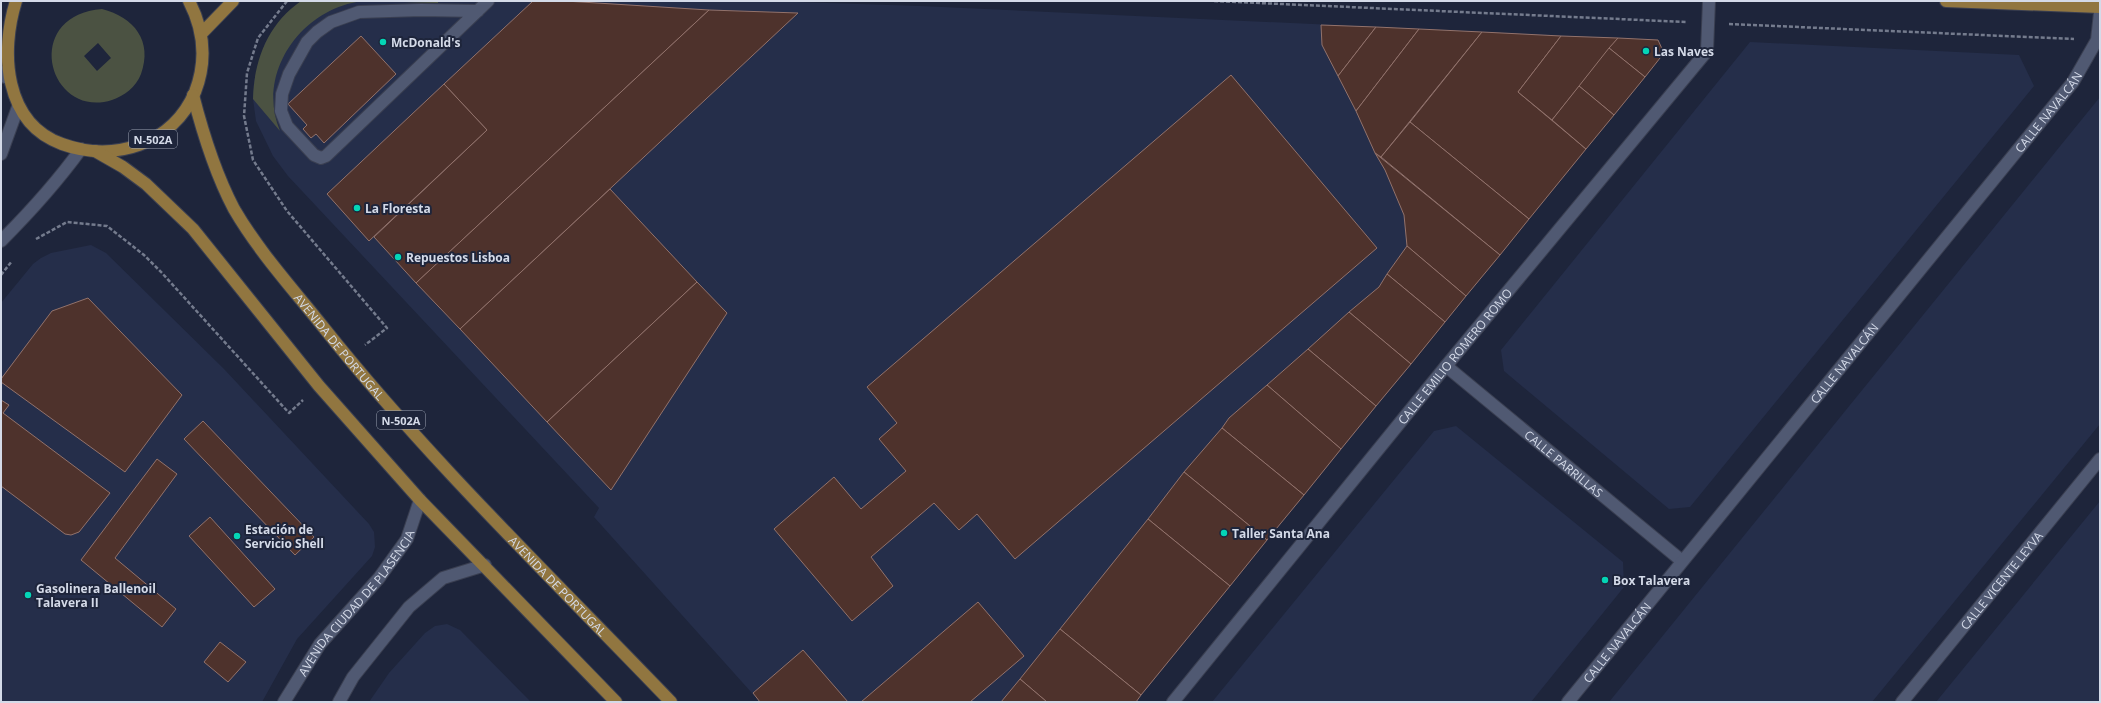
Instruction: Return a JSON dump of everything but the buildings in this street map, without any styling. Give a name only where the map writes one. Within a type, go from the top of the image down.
[{"type":"main road","name":"N-502A","points":[[16,1],[6,24],[2,45],[3,74],[18,107],[35,126],[48,136],[63,144],[81,149],[106,152],[128,149],[155,138],[177,119],[193,95],[202,65],[201,34],[189,1]]},
{"type":"main road","points":[[201,34],[233,1]]},
{"type":"main road","points":[[1946,1],[2100,7]]},
{"type":"main road","name":"AVENIDA DE PORTUGAL","points":[[193,95],[203,136],[218,175],[234,208],[252,239],[348,359],[400,418],[671,702]]},
{"type":"main road","name":"N-502A","points":[[95,151],[123,167],[146,184],[193,229],[319,386],[420,500],[485,565],[616,702]]},
{"type":"street","points":[[478,11],[421,10],[359,12],[331,22],[307,42],[289,74],[282,94],[281,111],[287,126],[314,155],[321,158],[326,156],[478,11],[488,1]]},
{"type":"street","name":"CALLE EMILIO ROMERO ROMO","points":[[1173,702],[1446,366],[1708,51],[1709,1]]},
{"type":"street","name":"CALLE NAVALCÁN","points":[[1568,702],[2073,82],[2097,40],[2100,13]]},
{"type":"street","points":[[1,154],[18,107]]},
{"type":"street","points":[[1,241],[26,216],[62,175],[81,149]]},
{"type":"street","name":"CALLE PARRILLAS","points":[[1446,366],[1682,561]]},
{"type":"street","name":"CALLE VICENTE LEYVA","points":[[1902,702],[2100,459]]},
{"type":"street","name":"AVENIDA CIUDAD DE PLASENCIA","points":[[284,702],[320,644],[379,578],[407,539],[420,500]]},
{"type":"street","points":[[339,702],[353,677],[408,607],[443,578],[485,565]]},
{"type":"path","points":[[1214,1],[2097,40]]},
{"type":"shaded area","points":[[301,1],[766,1],[920,6],[1658,40],[1664,53],[1136,702],[760,702],[594,517],[599,508],[288,176],[273,156],[256,121],[253,99],[254,81],[265,43],[282,18]]},
{"type":"shaded area","points":[[1750,42],[2019,55],[2034,86],[1690,507],[1669,509],[1504,371],[1501,350]]},
{"type":"shaded area","points":[[2100,97],[2100,424],[1872,702],[1609,702]]},
{"type":"shaded area","points":[[91,245],[106,253],[224,369],[369,524],[374,532],[375,547],[372,556],[297,639],[262,702],[1,702],[1,303],[33,264],[41,258],[51,253]]},
{"type":"shaded area","points":[[1456,426],[1623,562],[1624,587],[1531,702],[1212,702],[1434,431]]},
{"type":"shaded area","points":[[2100,501],[2100,702],[1936,702]]},
{"type":"shaded area","points":[[447,624],[460,630],[531,702],[369,702],[389,673],[425,633],[435,626]]},
{"type":"green space","points":[[301,1],[366,1],[343,5],[323,15],[305,28],[290,45],[280,65],[274,86],[274,109],[280,131],[253,99],[256,70],[265,44],[272,32],[290,10]]},
{"type":"green space","points":[[369,1],[438,1],[438,3]]},
{"type":"green space","points":[[102,9],[123,18],[132,24],[138,32],[144,51],[144,62],[141,74],[133,87],[121,96],[112,100],[90,102],[72,95],[60,82],[53,65],[53,46],[60,29],[76,16]],"holes":[[[98,43],[111,58],[97,71],[84,56]]]},
{"type":"place","name":"McDonald's","points":[[383,42]]},
{"type":"place","name":"Las Naves","points":[[1646,51]]},
{"type":"place","name":"La Floresta","points":[[357,208]]},
{"type":"place","name":"Repuestos Lisboa","points":[[398,257]]},
{"type":"place","name":"Taller Santa Ana","points":[[1224,533]]},
{"type":"place","name":"Estación de Servicio Shell","points":[[237,536]]},
{"type":"place","name":"Box Talavera","points":[[1605,580]]},
{"type":"place","name":"Gasolinera Ballenoil Talavera II","points":[[28,595]]}]
